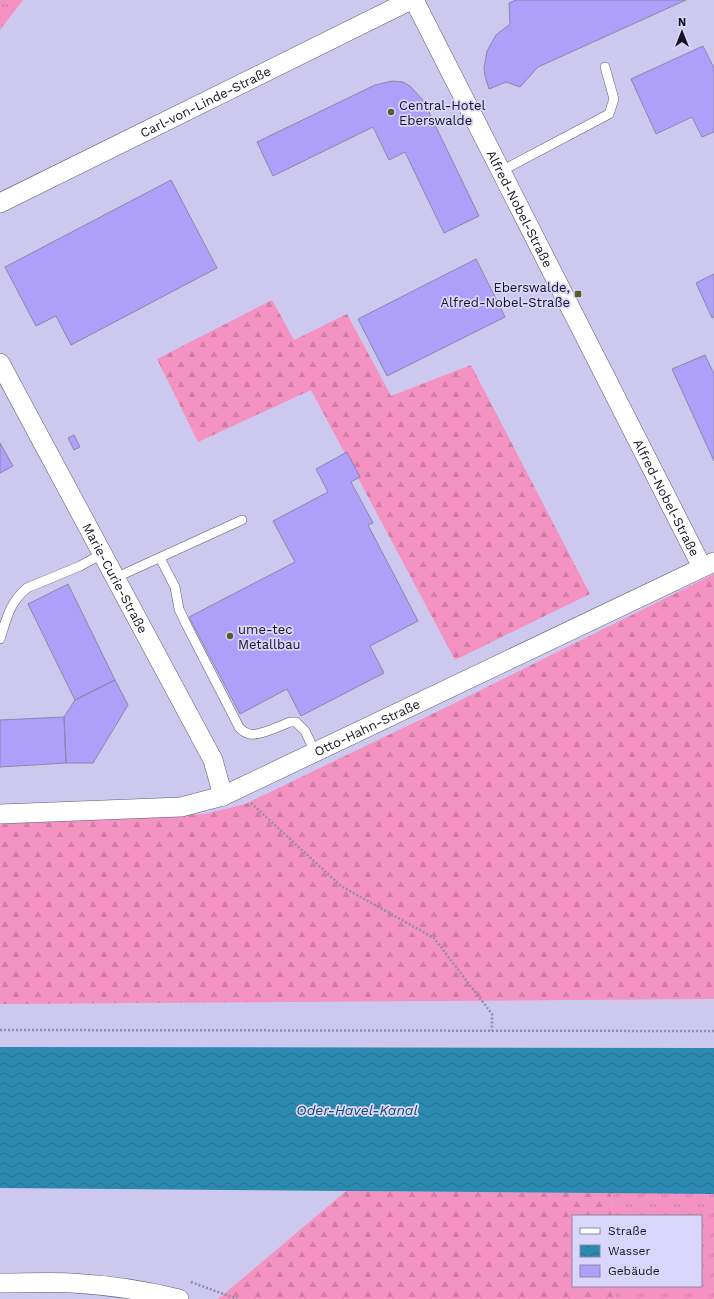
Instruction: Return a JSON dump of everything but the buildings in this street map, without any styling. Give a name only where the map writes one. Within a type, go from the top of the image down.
[{"type":"street","name":"Alfred-Nobel-Straße","points":[[412,0],[708,564]]},
{"type":"street","name":"Carl-von-Linde-Straße","points":[[0,203],[412,0]]},
{"type":"street","name":"Marie-Curie-Straße","points":[[0,363],[230,792]]},
{"type":"street","name":"Otto-Hahn-Straße","points":[[0,814],[182,807],[230,792],[708,564]]},
{"type":"street","points":[[0,1283],[70,1283],[114,1286],[179,1299]]},
{"type":"lane","points":[[501,171],[609,114],[614,99],[605,67]]},
{"type":"lane","points":[[115,578],[242,520]]},
{"type":"lane","points":[[0,638],[12,604],[27,588],[80,566],[102,554]]},
{"type":"lane","points":[[160,558],[175,587],[179,609],[186,624],[239,727],[244,732],[251,734],[290,722],[296,722],[305,731],[315,752]]},
{"type":"path","points":[[230,792],[341,886],[434,938],[492,1014],[492,1031]]},
{"type":"path","points":[[0,1030],[714,1031]]},
{"type":"green space","points":[[0,0],[23,0],[0,30]]},
{"type":"green space","points":[[272,300],[294,340],[347,314],[391,396],[471,365],[590,594],[455,660],[311,390],[198,442],[157,359]]},
{"type":"green space","points":[[714,574],[714,999],[0,1004],[0,824],[205,814],[245,804],[455,703]]},
{"type":"green space","points":[[346,1191],[611,1193],[612,1215],[572,1215],[572,1287],[616,1287],[616,1299],[218,1299]]},
{"type":"green space","points":[[611,1193],[714,1194],[714,1299],[616,1299],[616,1287],[702,1287],[702,1215],[612,1215]]},
{"type":"water","name":"Oder-Havel-Kanal","points":[[0,1047],[714,1048],[714,1194],[0,1188]]},
{"type":"place","name":"Central-Hotel Eberswalde","points":[[391,112]]},
{"type":"place","name":"Eberswalde, Alfred-Nobel-Straße","points":[[578,294]]},
{"type":"place","name":"ume-tec Metallbau","points":[[230,636]]}]
